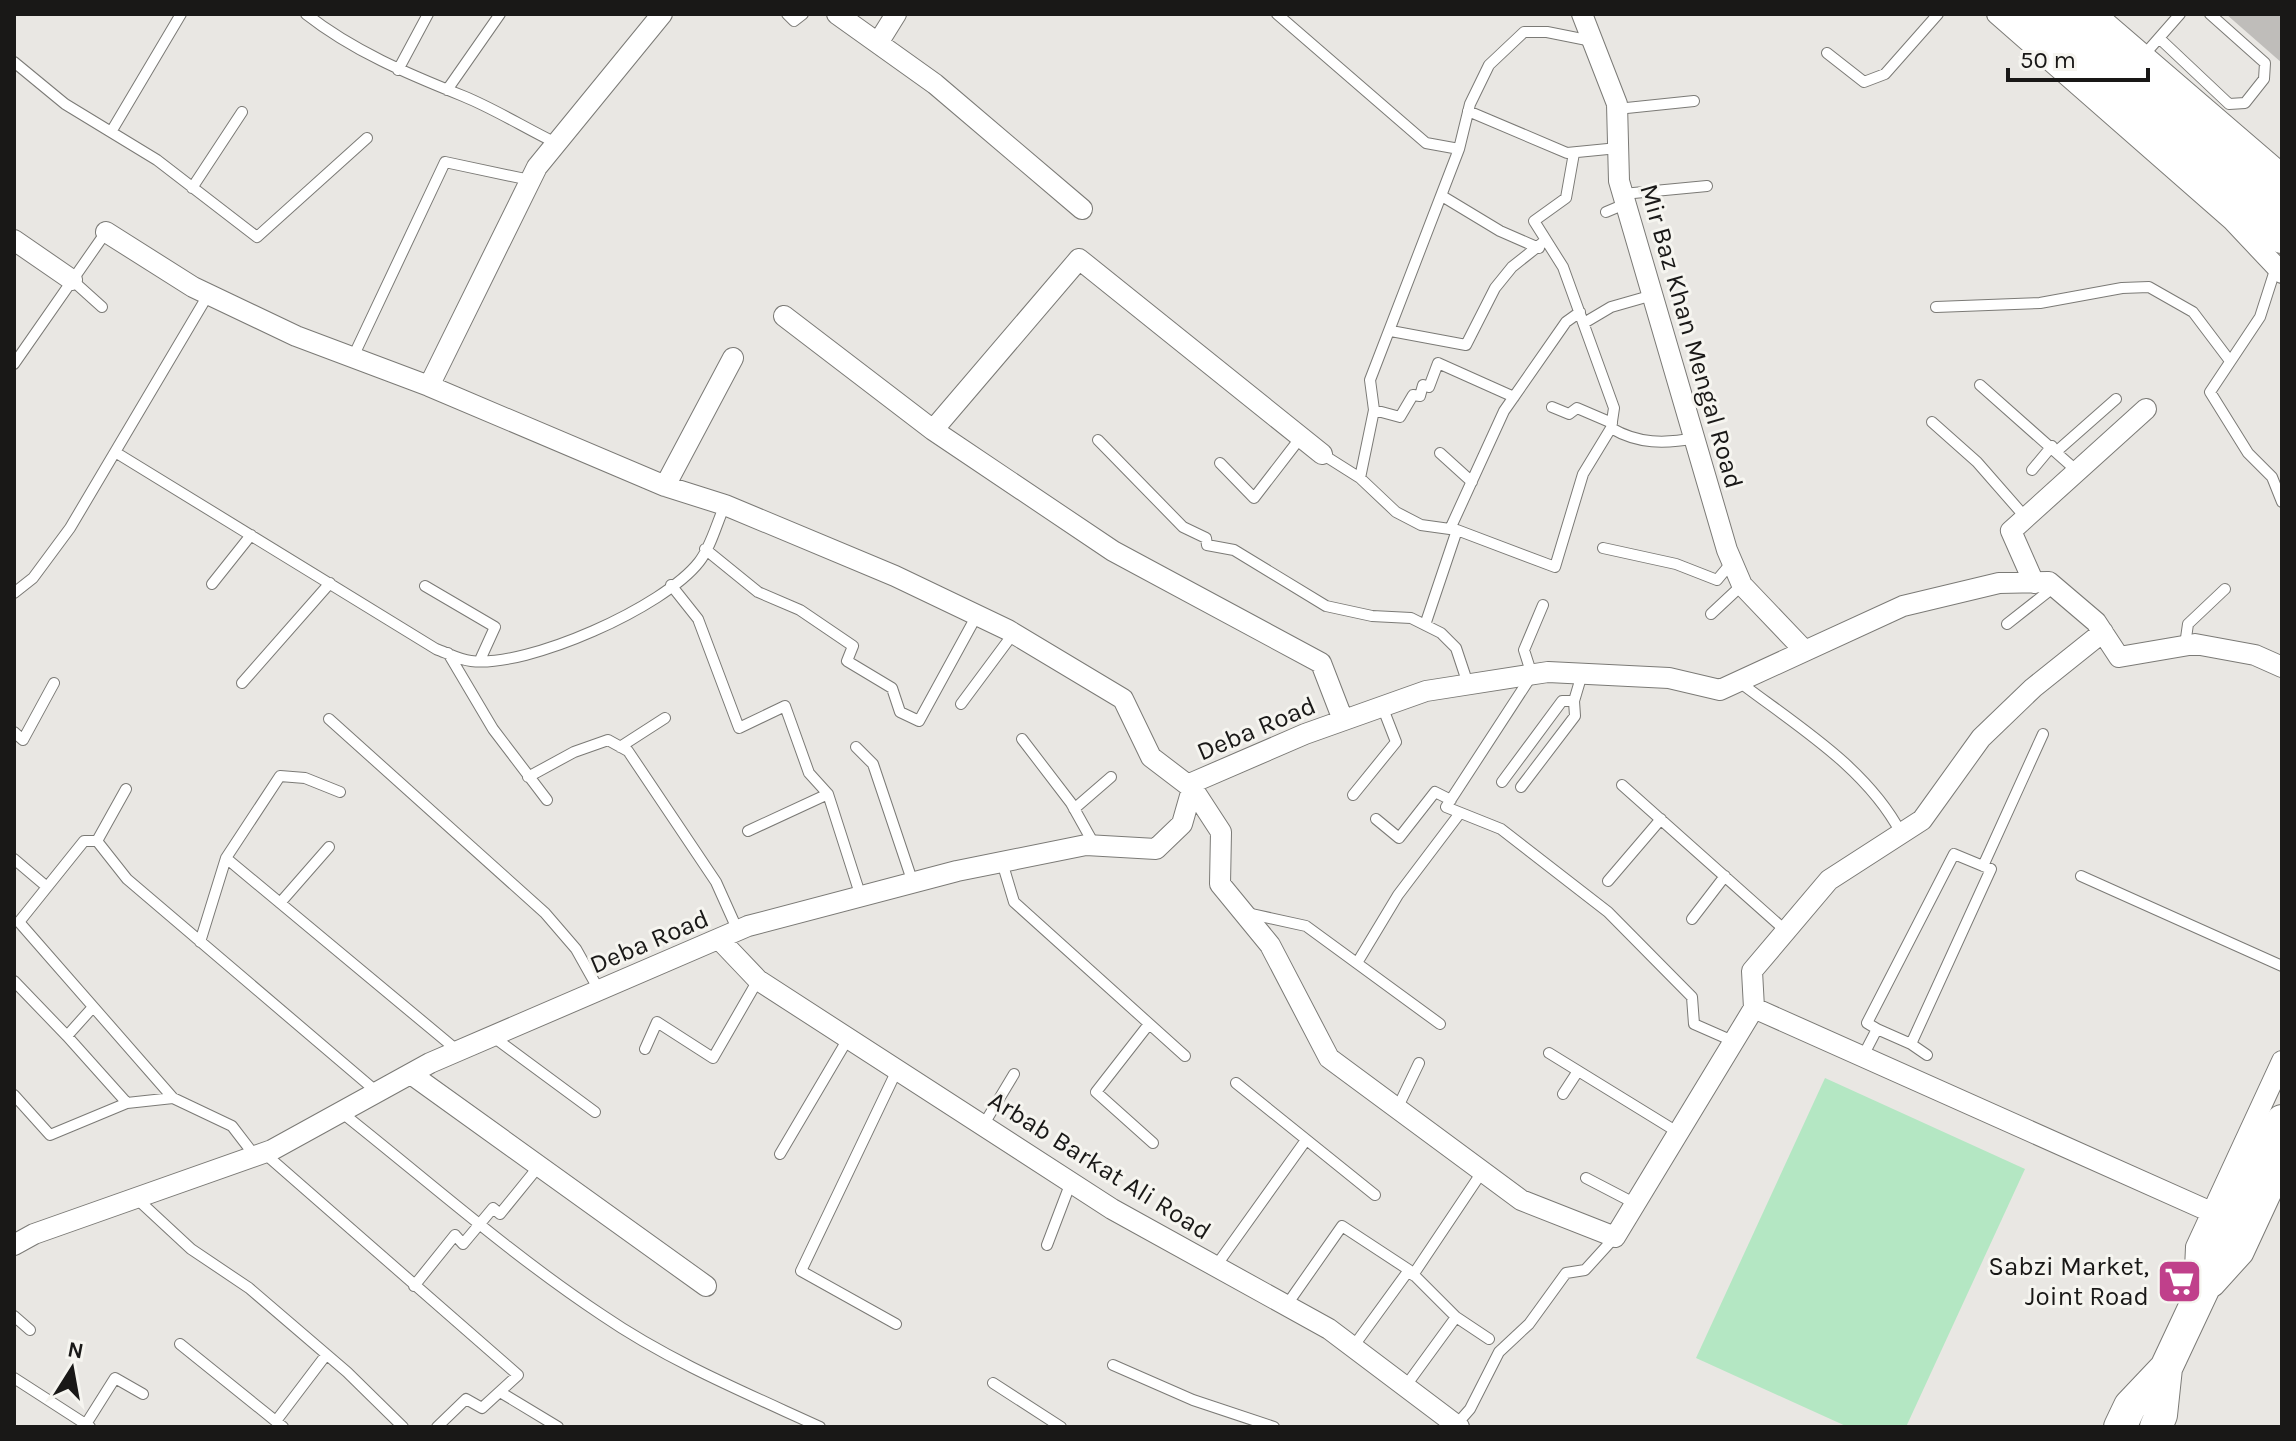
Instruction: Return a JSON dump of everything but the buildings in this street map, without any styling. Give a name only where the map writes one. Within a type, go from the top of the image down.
[{"type":"main road","points":[[2029,14],[2280,259]]},
{"type":"main road","points":[[2065,14],[2282,206]]},
{"type":"main road","points":[[2120,1427],[2130,1406],[2166,1368],[2282,1121]]},
{"type":"main road","points":[[2156,1427],[2161,1415],[2166,1368]]},
{"type":"street","points":[[837,14],[935,84],[1082,209]]},
{"type":"street","points":[[878,43],[896,14]]},
{"type":"street","name":"Mir Baz Khan Mengal Road","points":[[1582,14],[1617,109],[1624,199],[1732,562],[1742,585],[1804,650]]},
{"type":"street","points":[[1997,14],[2280,259]]},
{"type":"street","points":[[2096,14],[2282,174]]},
{"type":"street","points":[[429,386],[530,180],[657,16]]},
{"type":"street","points":[[106,232],[208,295],[665,486],[725,505],[895,576],[1013,634],[1123,699],[1151,757],[1193,789],[1221,832],[1220,884],[1270,945],[1329,1058],[1521,1200],[1615,1237],[1754,1008],[1752,971],[1829,880],[1922,820],[1981,738],[2033,688],[2103,632]]},
{"type":"street","points":[[14,240],[72,280]]},
{"type":"street","points":[[933,430],[1079,259],[1322,454]]},
{"type":"street","points":[[784,316],[933,430],[1113,551],[1321,663],[1343,720]]},
{"type":"street","points":[[665,486],[733,358]]},
{"type":"street","points":[[2146,409],[2011,531],[2044,585],[2096,622],[2119,657],[2195,644],[2255,655],[2282,667]]},
{"type":"street","name":"Deba Road","points":[[14,1245],[34,1234],[259,1155],[458,1051],[728,935],[913,883],[1002,862],[1095,846],[1156,849],[1182,824],[1194,782],[1343,720],[1426,691],[1532,675],[1582,674],[1669,678],[1720,690],[1903,606],[1999,583],[2044,585]]},
{"type":"street","name":"Arbab Barkat Ali Road","points":[[728,935],[758,980],[1071,1182],[1353,1347],[1457,1426]]},
{"type":"street","points":[[1754,1008],[2211,1212]]},
{"type":"street","points":[[2194,1309],[2196,1247],[2282,1061]]},
{"type":"street","points":[[411,1074],[706,1286]]},
{"type":"street","points":[[2194,1309],[2243,1254],[2282,1170]]},
{"type":"lane","points":[[111,132],[181,14]]},
{"type":"lane","points":[[398,70],[428,14]]},
{"type":"lane","points":[[447,90],[500,14]]},
{"type":"lane","points":[[787,14],[794,21],[803,14]]},
{"type":"lane","points":[[1277,14],[1426,143],[1459,149]]},
{"type":"lane","points":[[1827,53],[1864,82],[1885,74],[1938,14]]},
{"type":"lane","points":[[2144,55],[2180,14]]},
{"type":"lane","points":[[2159,38],[2229,104],[2245,103],[2264,79],[2265,63],[2210,14]]},
{"type":"lane","points":[[309,15],[332,35],[398,70],[556,143]]},
{"type":"lane","points":[[1360,478],[1374,410],[1370,380],[1442,196],[1459,149],[1468,111],[1489,65],[1524,32],[1547,32],[1592,41]]},
{"type":"lane","points":[[14,62],[65,104],[192,188],[257,237],[367,138]]},
{"type":"lane","points":[[1617,109],[1694,101]]},
{"type":"lane","points":[[1468,111],[1567,153],[1618,148]]},
{"type":"lane","points":[[192,188],[242,112]]},
{"type":"lane","points":[[1322,454],[1360,478],[1396,512],[1421,525],[1454,529],[1555,567],[1583,474],[1611,426],[1614,408],[1563,267],[1542,244],[1534,221],[1566,198],[1574,153]]},
{"type":"lane","points":[[353,357],[445,162],[530,180]]},
{"type":"lane","points":[[1606,212],[1624,199],[1707,186]]},
{"type":"lane","points":[[1442,196],[1500,231],[1542,244]]},
{"type":"lane","points":[[14,364],[106,232]]},
{"type":"lane","points":[[1391,331],[1466,345],[1495,288],[1512,267],[1542,244]]},
{"type":"lane","points":[[2280,259],[2260,317],[2210,392],[2248,453],[2272,477],[2282,502]]},
{"type":"lane","points":[[72,280],[102,307]]},
{"type":"lane","points":[[1936,307],[2040,303],[2122,288],[2149,287],[2193,312],[2230,361]]},
{"type":"lane","points":[[14,593],[33,578],[70,528],[208,295]]},
{"type":"lane","points":[[1425,625],[1454,529],[1472,482],[1514,397],[1566,322],[1653,295]]},
{"type":"lane","points":[[1374,410],[1400,417],[1413,395],[1420,396],[1423,385],[1429,387],[1438,363],[1514,397]]},
{"type":"lane","points":[[1980,385],[2077,471]]},
{"type":"lane","points":[[2032,470],[2116,399]]},
{"type":"lane","points":[[1552,407],[1569,414],[1577,408],[1627,438],[1667,444],[1695,438]]},
{"type":"lane","points":[[1932,422],[1977,462],[2026,518]]},
{"type":"lane","points":[[1220,463],[1254,498],[1301,437]]},
{"type":"lane","points":[[1098,440],[1183,527],[1206,538],[1207,545],[1234,550],[1326,606],[1372,616],[1411,618],[1441,633],[1456,648],[1468,684]]},
{"type":"lane","points":[[115,452],[448,653],[480,660],[533,654],[649,604],[700,561],[725,505]]},
{"type":"lane","points":[[1440,453],[1472,482]]},
{"type":"lane","points":[[212,584],[251,535]]},
{"type":"lane","points":[[1603,548],[1676,564],[1717,580],[1732,562]]},
{"type":"lane","points":[[705,549],[758,592],[800,610],[853,646],[847,661],[892,688],[900,712],[919,721],[977,615]]},
{"type":"lane","points":[[242,683],[330,583]]},
{"type":"lane","points":[[671,585],[698,619],[739,728],[785,706],[809,773],[828,794],[861,897]]},
{"type":"lane","points":[[1711,614],[1742,585]]},
{"type":"lane","points":[[2007,624],[2044,585]]},
{"type":"lane","points":[[425,586],[495,627],[480,660]]},
{"type":"lane","points":[[2185,645],[2188,624],[2225,589]]},
{"type":"lane","points":[[1543,605],[1524,650],[1532,675],[1446,807],[1501,829],[1608,912],[1692,997],[1694,1024],[1736,1042]]},
{"type":"lane","points":[[961,704],[1013,634]]},
{"type":"lane","points":[[448,653],[493,729],[547,800]]},
{"type":"lane","points":[[1521,787],[1575,716],[1574,701],[1582,674]]},
{"type":"lane","points":[[1738,681],[1842,760],[1889,810],[1901,833]]},
{"type":"lane","points":[[14,732],[23,740],[54,683]]},
{"type":"lane","points":[[1502,782],[1562,701],[1574,701]]},
{"type":"lane","points":[[1353,795],[1396,742],[1382,706]]},
{"type":"lane","points":[[620,747],[665,718]]},
{"type":"lane","points":[[329,719],[545,913],[576,949],[599,990]]},
{"type":"lane","points":[[1983,866],[2043,734]]},
{"type":"lane","points":[[1022,739],[1074,809],[1095,846]]},
{"type":"lane","points":[[528,777],[574,752],[608,740],[628,751],[716,882],[728,935]]},
{"type":"lane","points":[[856,747],[873,764],[913,883]]},
{"type":"lane","points":[[200,942],[226,858],[280,776],[305,778],[340,792]]},
{"type":"lane","points":[[1074,809],[1111,777]]},
{"type":"lane","points":[[1622,785],[1786,931]]},
{"type":"lane","points":[[97,841],[126,789]]},
{"type":"lane","points":[[1376,819],[1399,838],[1435,792],[1451,800]]},
{"type":"lane","points":[[748,831],[828,794]]},
{"type":"lane","points":[[1357,963],[1398,895],[1460,813]]},
{"type":"lane","points":[[1608,881],[1661,819]]},
{"type":"lane","points":[[97,841],[84,841],[19,922],[173,1098],[232,1126],[259,1155],[518,1375],[482,1408],[466,1399],[437,1427]]},
{"type":"lane","points":[[97,841],[127,879],[377,1092]]},
{"type":"lane","points":[[280,903],[329,847]]},
{"type":"lane","points":[[1911,1044],[1991,869],[1954,854],[1867,1023],[1927,1055]]},
{"type":"lane","points":[[226,858],[458,1051]]},
{"type":"lane","points":[[14,859],[47,887]]},
{"type":"lane","points":[[1002,862],[1014,902],[1185,1056]]},
{"type":"lane","points":[[1692,919],[1725,876]]},
{"type":"lane","points":[[2081,876],[2282,966]]},
{"type":"lane","points":[[1243,912],[1306,926],[1440,1024]]},
{"type":"lane","points":[[645,1049],[657,1022],[713,1058],[758,980]]},
{"type":"lane","points":[[14,981],[127,1103]]},
{"type":"lane","points":[[67,1036],[93,1007]]},
{"type":"lane","points":[[1149,1024],[1096,1092],[1153,1143]]},
{"type":"lane","points":[[1862,1058],[1877,1029]]},
{"type":"lane","points":[[492,1036],[595,1112]]},
{"type":"lane","points":[[780,1154],[849,1037]]},
{"type":"lane","points":[[1549,1053],[1679,1133]]},
{"type":"lane","points":[[1397,1109],[1419,1063]]},
{"type":"lane","points":[[896,1324],[801,1271],[898,1068]]},
{"type":"lane","points":[[1563,1094],[1578,1071]]},
{"type":"lane","points":[[984,1124],[1014,1074]]},
{"type":"lane","points":[[1236,1083],[1375,1195]]},
{"type":"lane","points":[[14,1095],[50,1135],[127,1103],[173,1098]]},
{"type":"lane","points":[[341,1112],[604,1317],[714,1378],[820,1427]]},
{"type":"lane","points":[[1216,1266],[1306,1140]]},
{"type":"lane","points":[[414,1286],[455,1235],[463,1244],[493,1208],[500,1214],[539,1166]]},
{"type":"lane","points":[[1353,1347],[1482,1172]]},
{"type":"lane","points":[[1586,1178],[1636,1204]]},
{"type":"lane","points":[[1047,1245],[1071,1182]]},
{"type":"lane","points":[[136,1198],[191,1249],[249,1288],[403,1427]]},
{"type":"lane","points":[[1286,1306],[1342,1226],[1411,1272],[1456,1317],[1489,1339]]},
{"type":"lane","points":[[1457,1426],[1470,1409],[1499,1352],[1529,1324],[1566,1273],[1585,1270],[1615,1237]]},
{"type":"lane","points":[[14,1316],[30,1330]]},
{"type":"lane","points":[[1405,1387],[1456,1317]]},
{"type":"lane","points":[[180,1344],[279,1424],[326,1355]]},
{"type":"lane","points":[[1113,1365],[1193,1400],[1274,1427]]},
{"type":"lane","points":[[14,1378],[88,1426],[115,1378],[143,1394]]},
{"type":"lane","points":[[993,1383],[1061,1427]]},
{"type":"lane","points":[[500,1392],[558,1427]]},
{"type":"green space","points":[[1825,1078],[2025,1169],[1906,1427],[1848,1427],[1696,1358]]},
{"type":"place","name":"Sabzi Market, Joint Road","points":[[2180,1281]]}]
